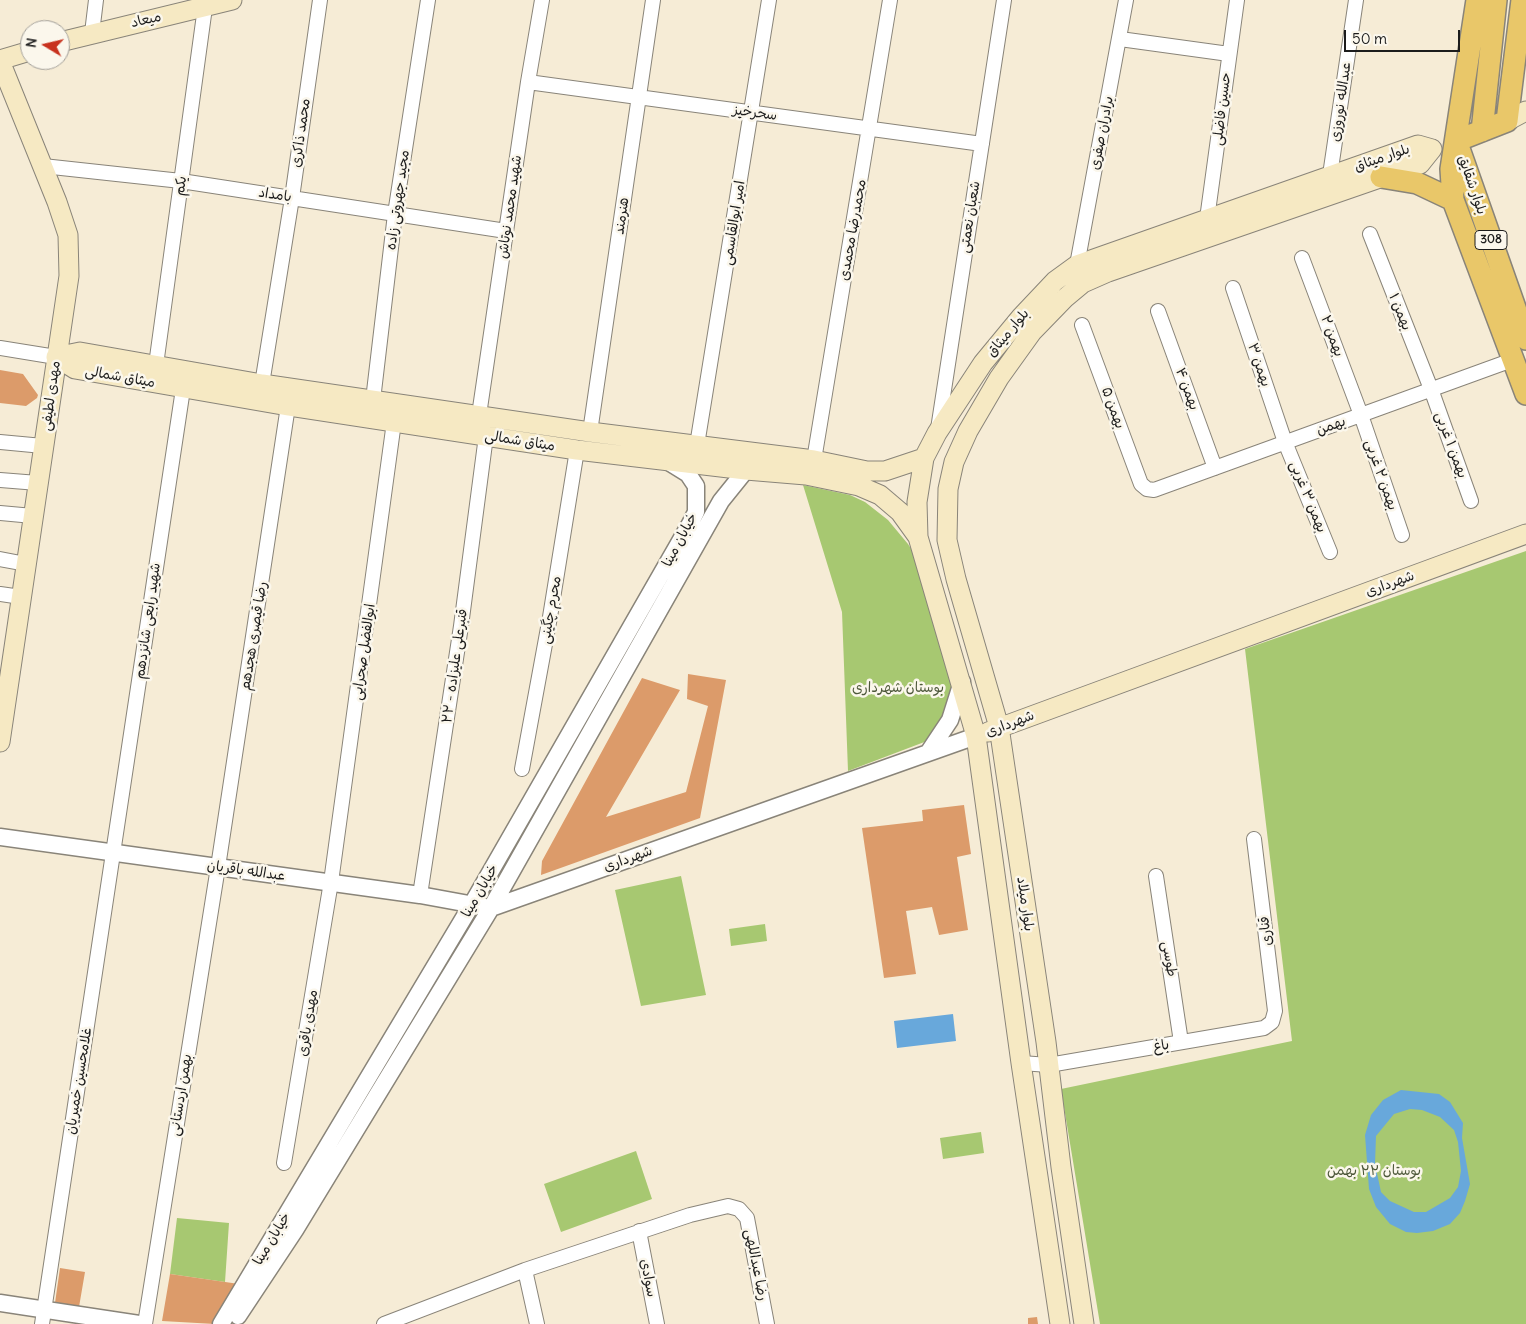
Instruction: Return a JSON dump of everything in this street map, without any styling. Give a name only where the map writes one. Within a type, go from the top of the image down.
[{"type":"main road","name":"میعاد","points":[[70,39],[206,3],[232,0]]},
{"type":"main road","name":"308","points":[[1456,140],[1477,0]]},
{"type":"main road","points":[[1482,131],[1496,0]]},
{"type":"main road","points":[[1432,149],[1518,118],[1522,0]]},
{"type":"main road","points":[[0,61],[20,54]]},
{"type":"main road","name":"مهدی لطیفی","points":[[0,61],[43,166],[68,234],[69,276],[21,597],[6,662],[0,742]]},
{"type":"main road","name":"بلوار شقایق","points":[[1456,140],[1451,169],[1453,200],[1515,359],[1526,394]]},
{"type":"main road","name":"بلوار شقایق","points":[[1456,140],[1526,339]]},
{"type":"main road","name":"بلوار میثاق","points":[[918,537],[916,502],[924,458],[937,433],[983,363],[1021,316],[1054,281],[1077,265],[1330,175],[1418,145],[1432,149],[1420,164],[1108,272],[1083,283],[1065,298],[1032,332],[999,378],[968,431],[954,462],[948,490]]},
{"type":"main road","points":[[1382,178],[1417,183],[1453,200]]},
{"type":"main road","name":"میثاق شمالی","points":[[56,357],[80,352],[262,384],[590,432],[814,460],[867,471],[885,471],[924,458]]},
{"type":"main road","name":"میثاق شمالی","points":[[56,357],[75,369],[182,389],[577,450],[746,470],[806,475],[859,486],[880,496],[900,512],[918,537]]},
{"type":"main road","points":[[746,470],[749,451]]},
{"type":"main road","name":"بلوار میلاد","points":[[948,490],[947,540],[956,579],[999,727],[1049,1066],[1084,1324]]},
{"type":"main road","name":"شهرداری","points":[[976,736],[1526,534]]},
{"type":"main road","name":"بلوار میلاد","points":[[918,537],[962,682],[976,736],[1021,1063],[1060,1324]]},
{"type":"main road","points":[[1046,1225],[1069,1222]]},
{"type":"street","points":[[92,33],[96,0]]},
{"type":"street","name":"محمد ذاکری","points":[[262,384],[292,198],[320,0]]},
{"type":"street","name":"مجید جهروتی زاده","points":[[373,400],[395,214],[428,0]]},
{"type":"street","name":"شهید محمد نوتاش","points":[[479,415],[528,82],[542,0]]},
{"type":"street","name":"هنرمند","points":[[590,432],[653,0]]},
{"type":"street","name":"امیر ابوالقاسمی","points":[[697,445],[769,0]]},
{"type":"street","name":"محمدرضا محمدی","points":[[814,460],[890,0]]},
{"type":"street","name":"شعبان نعمتی","points":[[937,433],[1004,0]]},
{"type":"street","name":"برادران صفری","points":[[1077,265],[1126,0]]},
{"type":"street","name":"حسین فاضلی","points":[[1207,219],[1237,0]]},
{"type":"street","name":"عبدالله نوروزی","points":[[1330,175],[1356,0]]},
{"type":"street","name":"یکم","points":[[156,365],[206,3]]},
{"type":"street","points":[[1120,38],[1229,54]]},
{"type":"street","name":"سحرخیز","points":[[528,82],[982,144]]},
{"type":"street","name":"بامداد","points":[[43,166],[181,182],[506,231]]},
{"type":"street","name":"بهمن ۱","points":[[1370,234],[1431,389]]},
{"type":"street","name":"بهمن ۲","points":[[1302,258],[1361,415]]},
{"type":"street","name":"بهمن ۳","points":[[1233,288],[1286,442]]},
{"type":"street","name":"بهمن ۴","points":[[1158,311],[1216,468]]},
{"type":"street","name":"بهمن ۵","points":[[1082,325],[1141,484],[1147,489]]},
{"type":"street","points":[[0,348],[56,357]]},
{"type":"street","name":"بهمن","points":[[1147,489],[1154,490],[1515,359]]},
{"type":"street","name":"شهید رابعی شانزدهم","points":[[114,852],[182,389]]},
{"type":"street","name":"بهمن ۱ غربی","points":[[1431,389],[1471,501]]},
{"type":"street","name":"رضا قیصری هجدهم","points":[[218,867],[288,406]]},
{"type":"street","name":"بهمن ۲ غربی","points":[[1361,415],[1402,535]]},
{"type":"street","name":"ابوالفضل صحرایی","points":[[331,882],[394,422]]},
{"type":"street","name":"قنبرعلی علیزاده - ۲۲","points":[[420,895],[461,626],[486,436]]},
{"type":"street","points":[[0,442],[43,446]]},
{"type":"street","name":"بهمن ۳ غربی","points":[[1286,442],[1330,552]]},
{"type":"street","name":"محرم چگینی","points":[[522,769],[577,450]]},
{"type":"street","name":"خیابان مینا","points":[[232,1323],[696,512],[696,486],[688,474],[665,460]]},
{"type":"street","name":"خیابان مینا","points":[[232,1323],[300,1222],[491,908],[722,501],[746,470]]},
{"type":"street","points":[[0,480],[38,484]]},
{"type":"street","points":[[0,513],[33,516]]},
{"type":"street","points":[[0,559],[26,564]]},
{"type":"street","points":[[0,594],[21,597]]},
{"type":"street","points":[[928,753],[950,720],[962,682]]},
{"type":"street","name":"شهرداری","points":[[491,908],[976,736]]},
{"type":"street","name":"عبدالله باقریان","points":[[0,837],[331,882],[491,908]]},
{"type":"street","name":"قناری","points":[[1254,839],[1275,1011],[1272,1022]]},
{"type":"street","name":"غلامحسین خمیریان","points":[[43,1317],[114,852]]},
{"type":"street","name":"بهمن اردستانی","points":[[145,1324],[218,867]]},
{"type":"street","name":"طوسی","points":[[1156,876],[1181,1042]]},
{"type":"street","name":"مهدی باقری","points":[[284,1163],[331,882]]},
{"type":"street","name":"باغ","points":[[1021,1063],[1049,1066],[1264,1028],[1272,1022]]},
{"type":"street","name":"رضا عبداللهی","points":[[639,1231],[699,1212],[728,1206],[738,1209],[747,1218],[767,1324]]},
{"type":"street","points":[[384,1324],[526,1270],[639,1231]]},
{"type":"street","name":"سوادی","points":[[639,1231],[657,1324]]},
{"type":"street","points":[[526,1270],[537,1324]]},
{"type":"street","points":[[0,1303],[43,1317],[139,1324]]},
{"type":"green space","name":"بوستان شهرداری","points":[[803,485],[850,495],[865,502],[888,520],[908,544],[919,561],[953,687],[944,716],[927,741],[848,771],[842,612]]},
{"type":"green space","name":"بوستان ۲۲ بهمن","points":[[1526,551],[1526,1324],[1100,1324],[1061,1089],[1292,1041],[1245,649]]},
{"type":"green space","points":[[681,876],[706,995],[641,1006],[615,890]]},
{"type":"green space","points":[[765,924],[767,941],[731,946],[729,929]]},
{"type":"green space","points":[[981,1132],[984,1153],[943,1159],[940,1138]]},
{"type":"green space","points":[[636,1151],[652,1199],[561,1232],[544,1184]]},
{"type":"green space","points":[[177,1218],[229,1223],[225,1282],[170,1274]]},
{"type":"water","points":[[953,1014],[956,1041],[897,1048],[894,1021]]},
{"type":"water","points":[[1401,1090],[1439,1094],[1450,1102],[1463,1123],[1462,1138],[1470,1184],[1460,1213],[1450,1224],[1433,1231],[1406,1232],[1390,1224],[1376,1207],[1369,1189],[1365,1135],[1371,1115],[1383,1100]],"holes":[[[1410,1109],[1422,1110],[1440,1117],[1454,1130],[1458,1142],[1461,1171],[1458,1187],[1450,1198],[1426,1212],[1414,1212],[1390,1201],[1381,1192],[1375,1164],[1376,1136],[1394,1114]]]},
{"type":"building","points":[[0,370],[23,374],[38,395],[37,398],[26,406],[0,403]]},
{"type":"building","points":[[688,674],[726,680],[700,818],[541,875],[542,861],[642,678],[680,690],[606,817],[686,792],[708,706],[687,699]]},
{"type":"building","points":[[964,805],[971,854],[957,857],[968,930],[939,935],[932,907],[906,911],[916,974],[884,978],[862,828],[923,821],[922,810]]},
{"type":"building","points":[[60,1268],[85,1272],[79,1307],[55,1303]]},
{"type":"building","points":[[170,1274],[239,1284],[215,1324],[162,1321]]},
{"type":"building","points":[[1037,1317],[1038,1324],[1028,1324],[1028,1318]]}]
